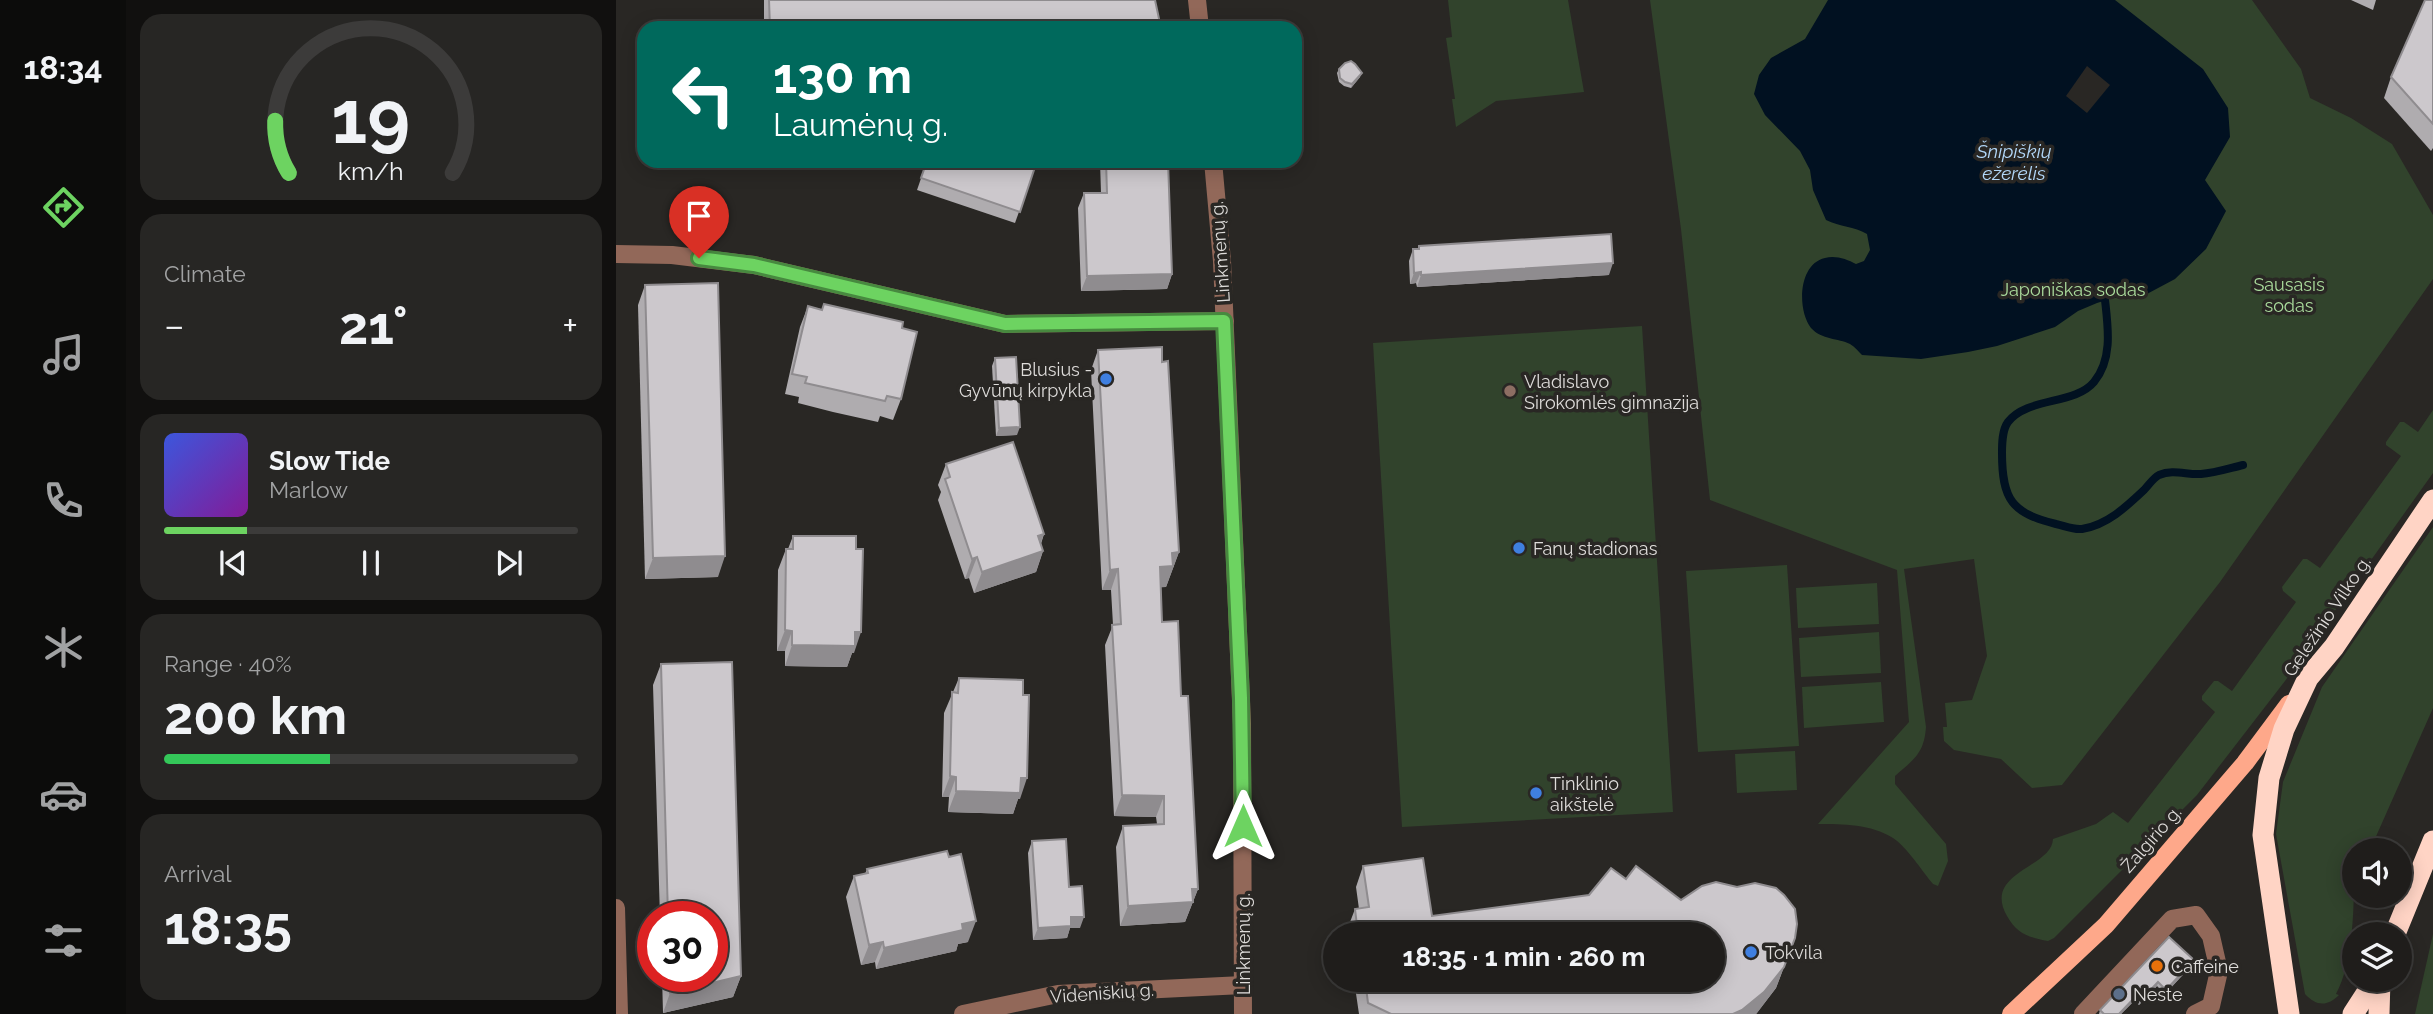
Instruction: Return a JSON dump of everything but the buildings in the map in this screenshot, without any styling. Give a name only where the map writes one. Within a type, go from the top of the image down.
[{"type":"highway","name":"Geležinio Vilko g.","points":[[2289,1014],[2263,835],[2269,778],[2284,729],[2308,678],[2334,647],[2433,500]]},
{"type":"highway","points":[[2400,922],[2433,841]]},
{"type":"highway","points":[[2353,1014],[2369,992]]},
{"type":"highway","points":[[2378,992],[2379,1014]]},
{"type":"main road","name":"Žalgirio g.","points":[[2011,1014],[2106,925],[2245,763],[2308,678]]},
{"type":"street","points":[[1197,0],[1199,21]]},
{"type":"street","name":"Linkmenų g.","points":[[1214,168],[1222,261],[1242,724],[1243,1014]]},
{"type":"street","points":[[616,254],[672,255],[754,265],[1005,324],[1224,321]]},
{"type":"street","points":[[616,908],[619,1014]]},
{"type":"street","points":[[2083,1014],[2172,919],[2196,915],[2211,936],[2219,971],[2211,1006],[2195,1014]]},
{"type":"street","name":"Videniškių g.","points":[[963,1014],[1058,995],[1243,985]]},
{"type":"green space","points":[[1448,0],[1568,0],[1584,92],[1496,101],[1456,127],[1452,99],[1455,99],[1446,38],[1452,37]]},
{"type":"green space","name":"Japoniškas sodas","points":[[1650,0],[2252,0],[2301,69],[2310,98],[2351,118],[2392,144],[2433,215],[2433,279],[2220,582],[2062,785],[2032,788],[2001,759],[1954,750],[1944,741],[1943,727],[1947,727],[1945,703],[1972,700],[1987,656],[1974,559],[1904,569],[1926,727],[1920,750],[1895,776],[1895,784],[1946,844],[1948,861],[1938,886],[1933,884],[1903,847],[1884,833],[1857,826],[1818,824],[1909,722],[1897,570],[1710,500],[1681,229]]},
{"type":"green space","points":[[1642,326],[1673,812],[1402,827],[1373,343]]},
{"type":"green space","points":[[2433,410],[2433,473],[2285,681],[2197,795],[2054,938],[2048,941],[2019,931],[2007,916],[2002,901],[2004,889],[2010,880],[2042,857],[2050,849],[2053,839],[2096,824],[2113,812],[2128,823],[2215,712],[2202,700],[2202,696],[2214,681],[2232,691],[2296,602],[2282,587],[2303,559],[2320,568],[2401,456],[2386,445],[2400,422],[2418,432]]},
{"type":"green space","points":[[2433,527],[2433,708],[2375,838],[2342,838],[2342,908],[2353,908],[2352,922],[2342,922],[2342,981],[2336,994],[2339,995],[2322,1004],[2305,994],[2276,834],[2283,782],[2322,687]]},
{"type":"green space","points":[[1787,565],[1799,746],[1698,752],[1686,571]]},
{"type":"green space","points":[[1877,583],[1879,624],[1798,628],[1796,588]]},
{"type":"green space","points":[[1879,632],[1881,673],[1801,677],[1799,638]]},
{"type":"green space","points":[[1881,682],[1884,722],[1804,728],[1802,687]]},
{"type":"green space","points":[[1795,751],[1797,790],[1737,793],[1735,754]]},
{"type":"green space","points":[[2433,934],[2433,1014],[2415,1014]]},
{"type":"water","name":"Šnipiškių ežerėlis","points":[[1828,0],[2115,0],[2203,69],[2228,108],[2230,137],[2205,180],[2226,211],[2206,249],[2175,279],[2145,295],[2113,298],[2097,303],[2078,311],[2055,327],[1997,346],[1921,359],[1862,355],[1850,344],[1815,332],[1806,320],[1802,300],[1809,269],[1816,262],[1829,257],[1856,264],[1864,261],[1870,250],[1867,234],[1826,220],[1813,190],[1810,170],[1800,151],[1765,115],[1754,94],[1759,75],[1771,58],[1805,39]]},
{"type":"pier","points":[[2087,66],[2110,85],[2087,113],[2066,96]]},
{"type":"waterway","points":[[2105,300],[2107,353],[2094,382],[2075,394],[2027,408],[2016,414],[2006,425],[2002,441],[2004,482],[2012,502],[2041,520],[2082,529],[2100,524],[2116,514],[2159,475],[2170,472],[2206,473],[2243,465]]},
{"type":"place","name":"Blusius - Gyvūnų kirpykla","points":[[1106,379]]},
{"type":"place","name":"Vladislavo Sirokomlės gimnazija","points":[[1510,391]]},
{"type":"place","name":"Fanų stadionas","points":[[1519,548]]},
{"type":"place","name":"Tinklinio aikštelė","points":[[1536,793]]},
{"type":"place","name":"Tokvila","points":[[1751,952]]},
{"type":"place","name":"Caffeine","points":[[2157,966]]},
{"type":"place","name":"Neste","points":[[2119,994]]},
{"type":"route","points":[[699,258],[754,265],[1005,324],[1224,321],[1236,560],[1243,826]]},
{"type":"park label","name":"Sausasis sodas","points":[[2289,294]]}]
